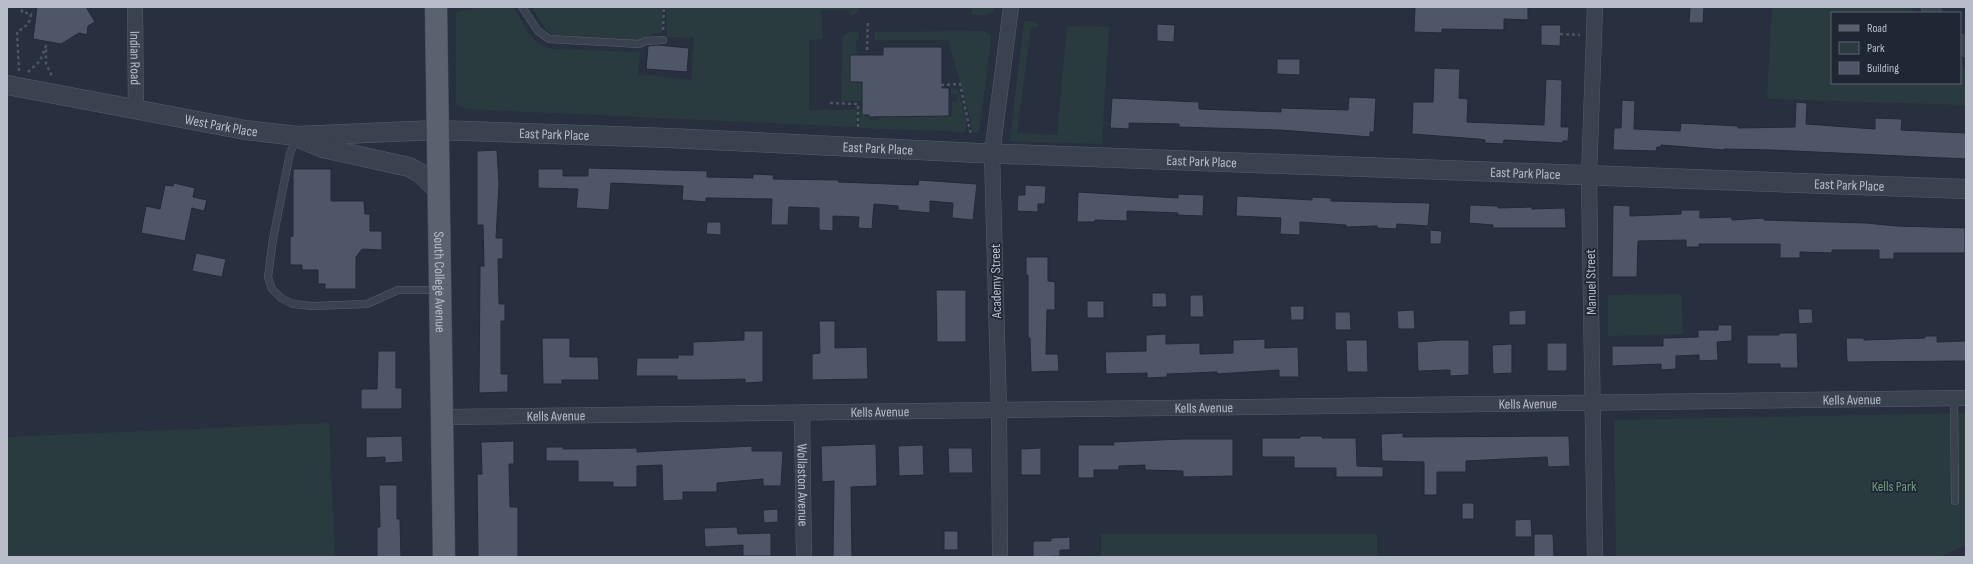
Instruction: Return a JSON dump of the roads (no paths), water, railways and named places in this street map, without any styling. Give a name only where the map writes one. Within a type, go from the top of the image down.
[{"type":"main road","name":"South College Avenue","points":[[436,7],[444,557]]},
{"type":"street","name":"Indian Road","points":[[135,7],[136,110]]},
{"type":"street","name":"Academy Street","points":[[1000,557],[999,410],[992,154],[1011,7]]},
{"type":"street","name":"Manuel Street","points":[[1595,557],[1589,176],[1596,7]]},
{"type":"street","name":"West Park Place","points":[[7,85],[244,130],[297,136],[437,130]]},
{"type":"street","name":"East Park Place","points":[[437,130],[669,138],[992,154],[1966,189]]},
{"type":"street","points":[[297,136],[323,148],[409,167],[420,173],[438,190]]},
{"type":"street","name":"Kells Avenue","points":[[442,417],[1960,398]]},
{"type":"street","name":"Wollaston Avenue","points":[[802,413],[804,557]]},
{"type":"lane","points":[[522,7],[538,32],[549,39],[558,41],[639,44],[646,41],[663,40]]},
{"type":"lane","points":[[297,136],[290,153],[268,277],[272,288],[281,298],[294,304],[312,306],[367,304],[398,290],[440,290]]},
{"type":"lane","points":[[1956,501],[1960,398]]},
{"type":"park label","name":"Kells Park","points":[[1894,486]]}]
